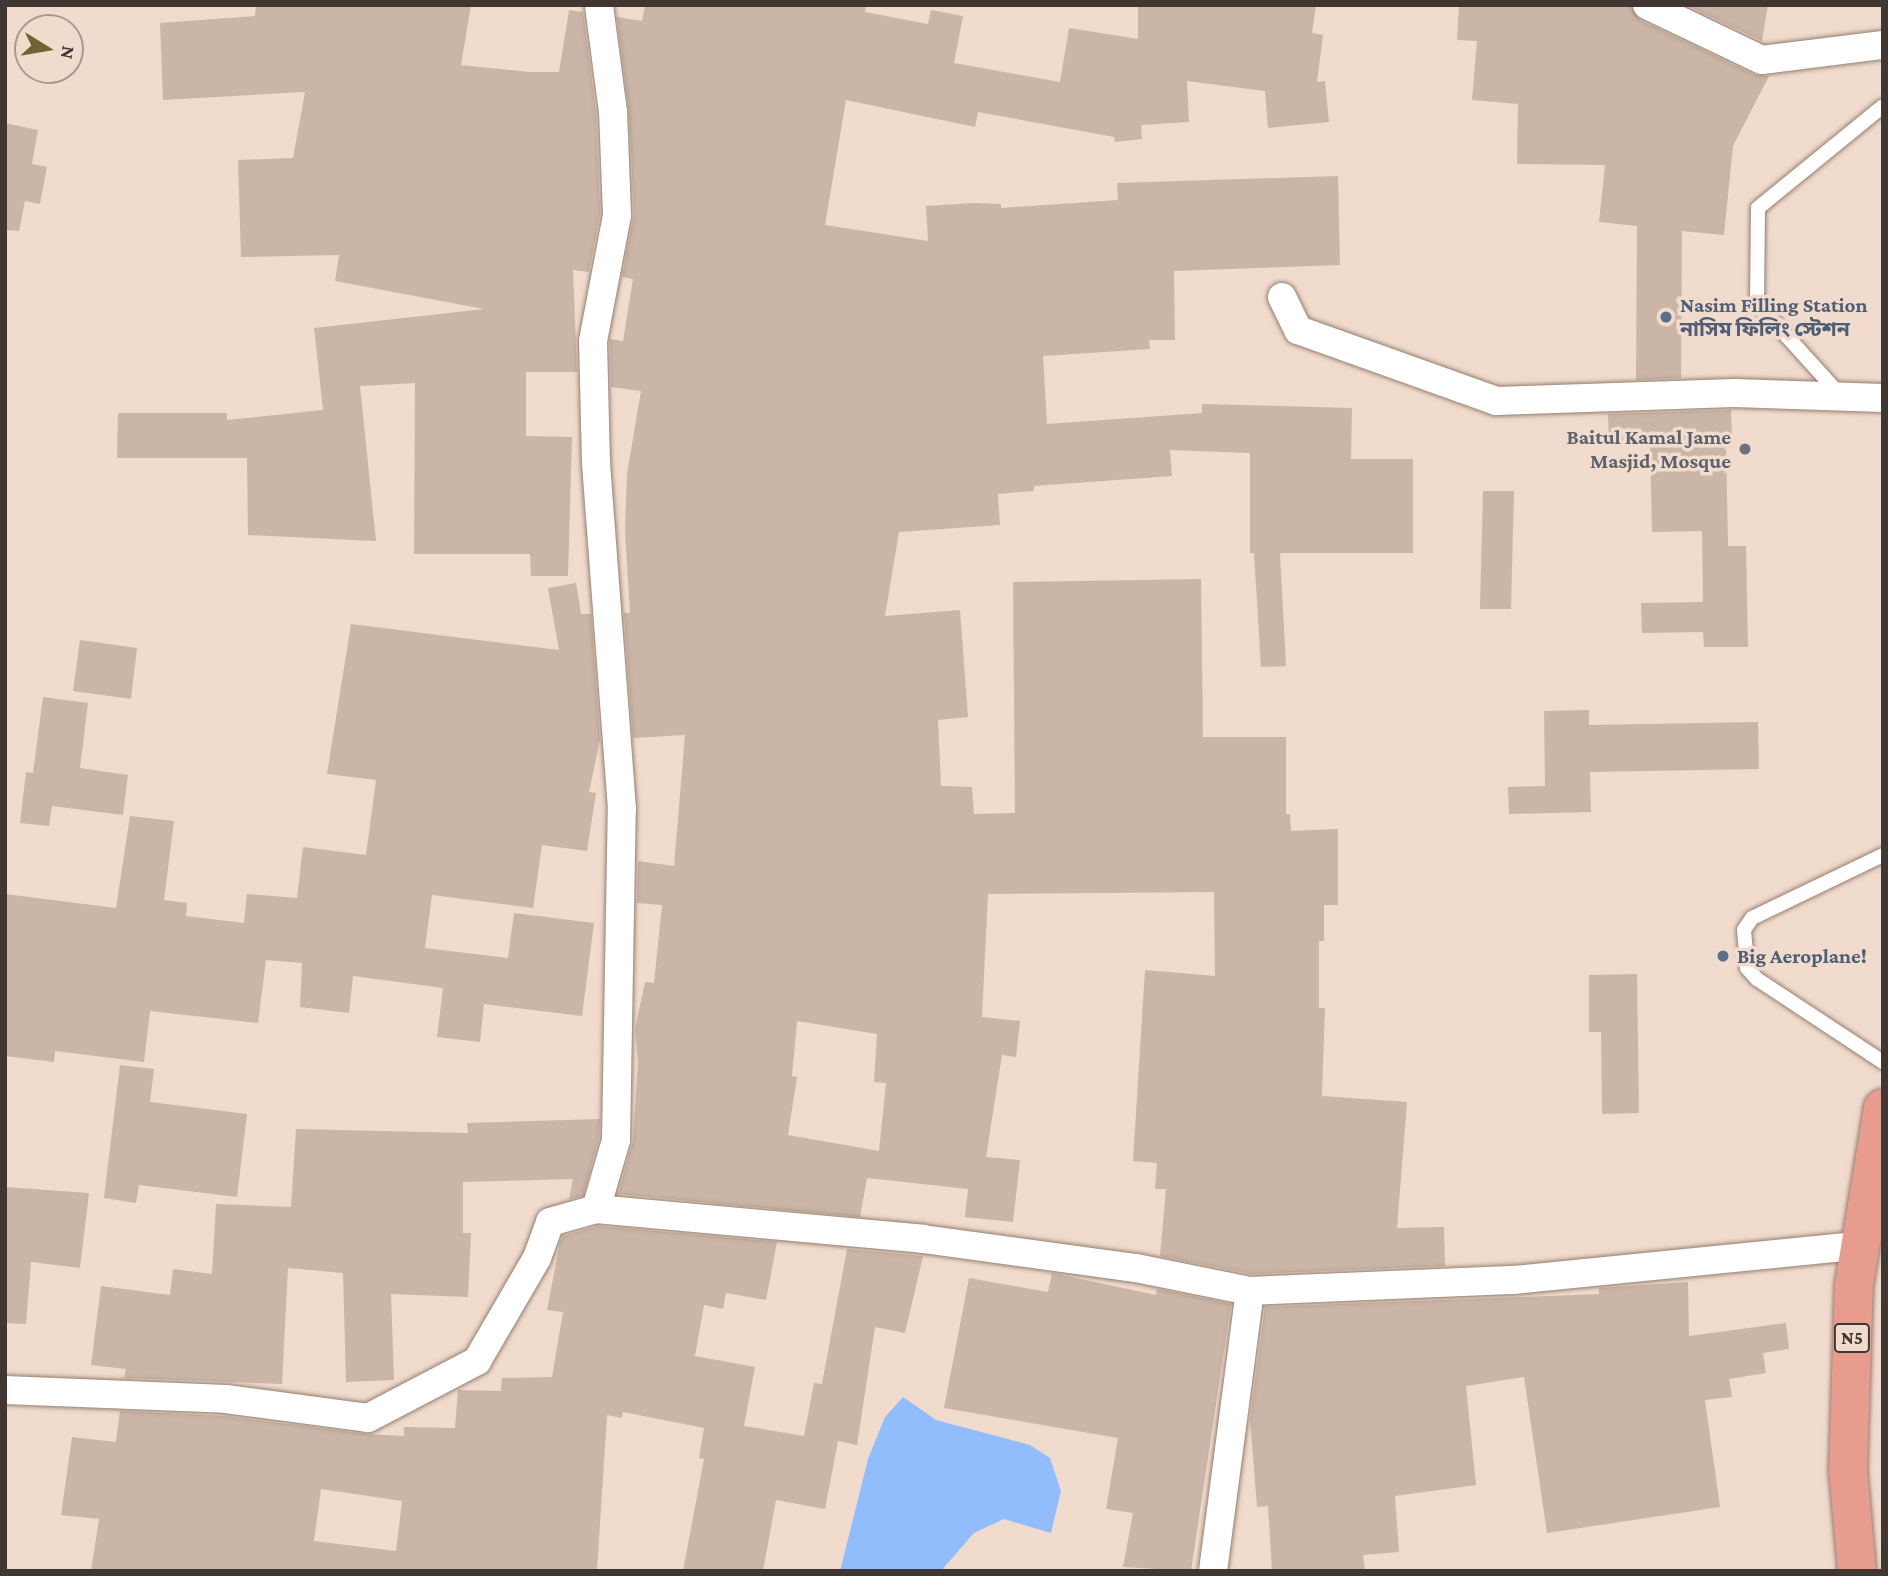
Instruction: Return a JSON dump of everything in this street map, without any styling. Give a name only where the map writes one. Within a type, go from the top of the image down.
[{"type":"highway","name":"N5","points":[[1856,1558],[1848,1471],[1868,1295],[1862,1245],[1883,1108]]},
{"type":"highway","points":[[1856,1558],[1883,1520]]},
{"type":"street","points":[[596,1209],[616,1140],[622,809],[596,463],[593,341],[617,215],[613,112],[598,5]]},
{"type":"street","points":[[1647,5],[1762,60],[1883,45]]},
{"type":"street","points":[[1282,297],[1298,330],[1496,401],[1734,393],[1883,398]]},
{"type":"street","points":[[5,1390],[226,1399],[368,1418],[477,1361],[537,1258],[550,1222],[596,1209],[923,1239],[1136,1268],[1250,1291],[1514,1280],[1862,1245]]},
{"type":"street","points":[[1213,1571],[1250,1291]]},
{"type":"lane","points":[[1841,397],[1757,303],[1758,208],[1883,106]]},
{"type":"lane","points":[[1883,855],[1752,918],[1744,930],[1747,968],[1757,979],[1883,1062]]},
{"type":"water","points":[[903,1397],[936,1420],[1030,1445],[1050,1458],[1061,1491],[1051,1533],[1004,1519],[974,1533],[941,1571],[840,1571],[868,1459],[885,1417]]},
{"type":"building","points":[[256,5],[471,5],[461,65],[529,72],[559,72],[569,10],[583,12],[596,113],[600,214],[589,272],[573,270],[577,372],[526,372],[526,436],[572,437],[568,576],[531,576],[530,554],[414,554],[415,383],[360,386],[376,541],[248,535],[247,458],[117,458],[118,413],[227,413],[227,420],[323,410],[314,328],[484,309],[335,281],[339,255],[241,257],[238,160],[293,158],[305,92],[163,100],[160,23],[255,16]]},
{"type":"building","points":[[645,5],[866,5],[865,12],[928,24],[931,10],[963,16],[954,63],[1060,82],[1069,28],[1138,39],[1138,5],[1316,5],[1312,33],[1323,35],[1317,82],[1325,81],[1329,122],[1268,128],[1265,91],[1187,81],[1189,122],[1141,125],[1142,139],[1115,142],[1114,137],[978,112],[975,127],[846,100],[825,225],[928,241],[926,206],[974,203],[1001,204],[1001,208],[1118,200],[1117,183],[1338,176],[1340,265],[1174,271],[1175,340],[1149,340],[1150,349],[1043,356],[1047,424],[1202,413],[1202,404],[1352,408],[1351,459],[1413,459],[1413,553],[1280,553],[1286,666],[1261,667],[1254,553],[1250,553],[1250,453],[1170,450],[1172,476],[1034,486],[1034,491],[998,494],[1000,525],[899,532],[885,616],[960,610],[968,717],[938,720],[941,786],[972,787],[974,814],[1015,813],[1013,582],[1201,579],[1203,737],[1286,737],[1286,814],[1290,814],[1291,831],[1338,829],[1338,905],[1324,905],[1324,941],[1319,941],[1319,1008],[1325,1008],[1322,1096],[1407,1102],[1397,1228],[1444,1227],[1445,1266],[1251,1274],[1160,1256],[1166,1189],[1155,1189],[1157,1163],[1133,1161],[1145,970],[1215,976],[1214,892],[988,894],[982,1017],[1020,1021],[1016,1057],[1002,1055],[986,1157],[1020,1160],[1013,1222],[965,1217],[968,1189],[867,1178],[860,1217],[618,1194],[633,1141],[638,1062],[635,1029],[645,982],[654,983],[662,905],[637,903],[638,861],[674,866],[685,735],[633,738],[624,613],[630,613],[625,532],[627,474],[641,391],[611,387],[610,339],[623,341],[633,279],[622,277],[634,214],[629,110],[617,17],[642,21]],"holes":[[[797,1021],[877,1034],[874,1082],[886,1083],[879,1151],[788,1135],[797,1077],[792,1076]]]},
{"type":"building","points":[[1459,5],[1631,5],[1640,20],[1755,75],[1769,76],[1733,146],[1724,235],[1682,231],[1681,378],[1636,380],[1637,226],[1599,222],[1605,165],[1517,164],[1518,104],[1472,100],[1477,41],[1457,40]]},
{"type":"building","points":[[1686,5],[1768,5],[1762,41]]},
{"type":"building","points":[[5,123],[38,130],[32,164],[47,167],[40,204],[25,201],[19,231],[5,230]]},
{"type":"building","points":[[1731,410],[1732,440],[1726,441],[1728,546],[1746,546],[1748,647],[1704,647],[1703,632],[1642,633],[1641,603],[1703,602],[1702,531],[1652,532],[1650,443],[1609,444],[1608,414]]},
{"type":"building","points":[[1483,491],[1514,491],[1511,609],[1480,609]]},
{"type":"building","points":[[576,583],[581,614],[591,614],[600,740],[589,792],[596,793],[587,851],[542,845],[533,908],[432,895],[425,948],[508,958],[514,913],[594,923],[582,1016],[484,1004],[480,1042],[437,1037],[443,988],[353,976],[349,1013],[300,1007],[302,963],[266,960],[258,1023],[150,1011],[144,1062],[55,1051],[54,1062],[5,1056],[5,894],[116,908],[130,816],[174,821],[164,900],[187,903],[186,916],[244,923],[247,894],[297,898],[303,847],[366,855],[376,780],[327,774],[351,624],[559,650],[548,588]]},
{"type":"building","points":[[80,640],[137,648],[131,699],[73,691]]},
{"type":"building","points":[[43,697],[88,703],[80,768],[128,775],[123,815],[52,806],[49,826],[20,823],[26,772],[33,773]]},
{"type":"building","points":[[1589,710],[1589,725],[1758,722],[1759,769],[1590,772],[1591,812],[1509,814],[1508,787],[1545,786],[1544,711]]},
{"type":"building","points":[[1637,974],[1639,1113],[1602,1114],[1601,1032],[1589,1032],[1589,975]]},
{"type":"building","points":[[120,1065],[154,1069],[150,1102],[247,1114],[237,1197],[139,1185],[136,1203],[104,1198]]},
{"type":"building","points":[[600,1119],[599,1138],[583,1196],[569,1199],[573,1179],[463,1182],[463,1233],[471,1233],[468,1297],[391,1294],[394,1380],[346,1382],[343,1273],[288,1268],[282,1384],[124,1378],[126,1369],[91,1365],[101,1286],[170,1295],[173,1269],[212,1274],[216,1204],[291,1207],[296,1129],[468,1133],[467,1123]]},
{"type":"building","points":[[5,1187],[89,1193],[80,1268],[31,1262],[26,1324],[5,1323]]},
{"type":"building","points":[[598,1226],[777,1242],[766,1300],[726,1293],[723,1309],[704,1305],[695,1356],[755,1367],[744,1426],[804,1436],[814,1383],[822,1384],[847,1249],[923,1256],[905,1333],[875,1327],[857,1445],[838,1441],[825,1509],[776,1500],[763,1571],[683,1571],[704,1459],[699,1458],[704,1428],[623,1412],[622,1418],[607,1415],[597,1571],[91,1571],[99,1519],[61,1515],[72,1437],[116,1442],[120,1411],[225,1416],[366,1434],[404,1436],[404,1427],[455,1428],[458,1390],[501,1391],[502,1378],[552,1377],[563,1312],[547,1310],[563,1236]],"holes":[[[321,1489],[402,1501],[396,1551],[314,1541]]]},
{"type":"building","points":[[1052,1273],[1156,1295],[1157,1289],[1231,1304],[1191,1571],[1123,1567],[1133,1513],[1106,1509],[1118,1438],[944,1408],[969,1278],[1048,1292]]},
{"type":"building","points":[[1688,1282],[1689,1336],[1786,1323],[1789,1349],[1763,1353],[1766,1373],[1729,1379],[1732,1397],[1705,1400],[1720,1507],[1547,1533],[1524,1377],[1466,1386],[1476,1485],[1395,1496],[1399,1552],[1363,1555],[1365,1571],[1272,1571],[1268,1506],[1257,1507],[1250,1420],[1265,1307],[1599,1294],[1599,1288]]},
{"type":"place","name":"Nasim Filling Station নাসিম ফিলিং স্টেশন","points":[[1666,317]]},
{"type":"place","name":"Baitul Kamal Jame Masjid, Mosque","points":[[1745,449]]},
{"type":"place","name":"Big Aeroplane!","points":[[1723,956]]}]
